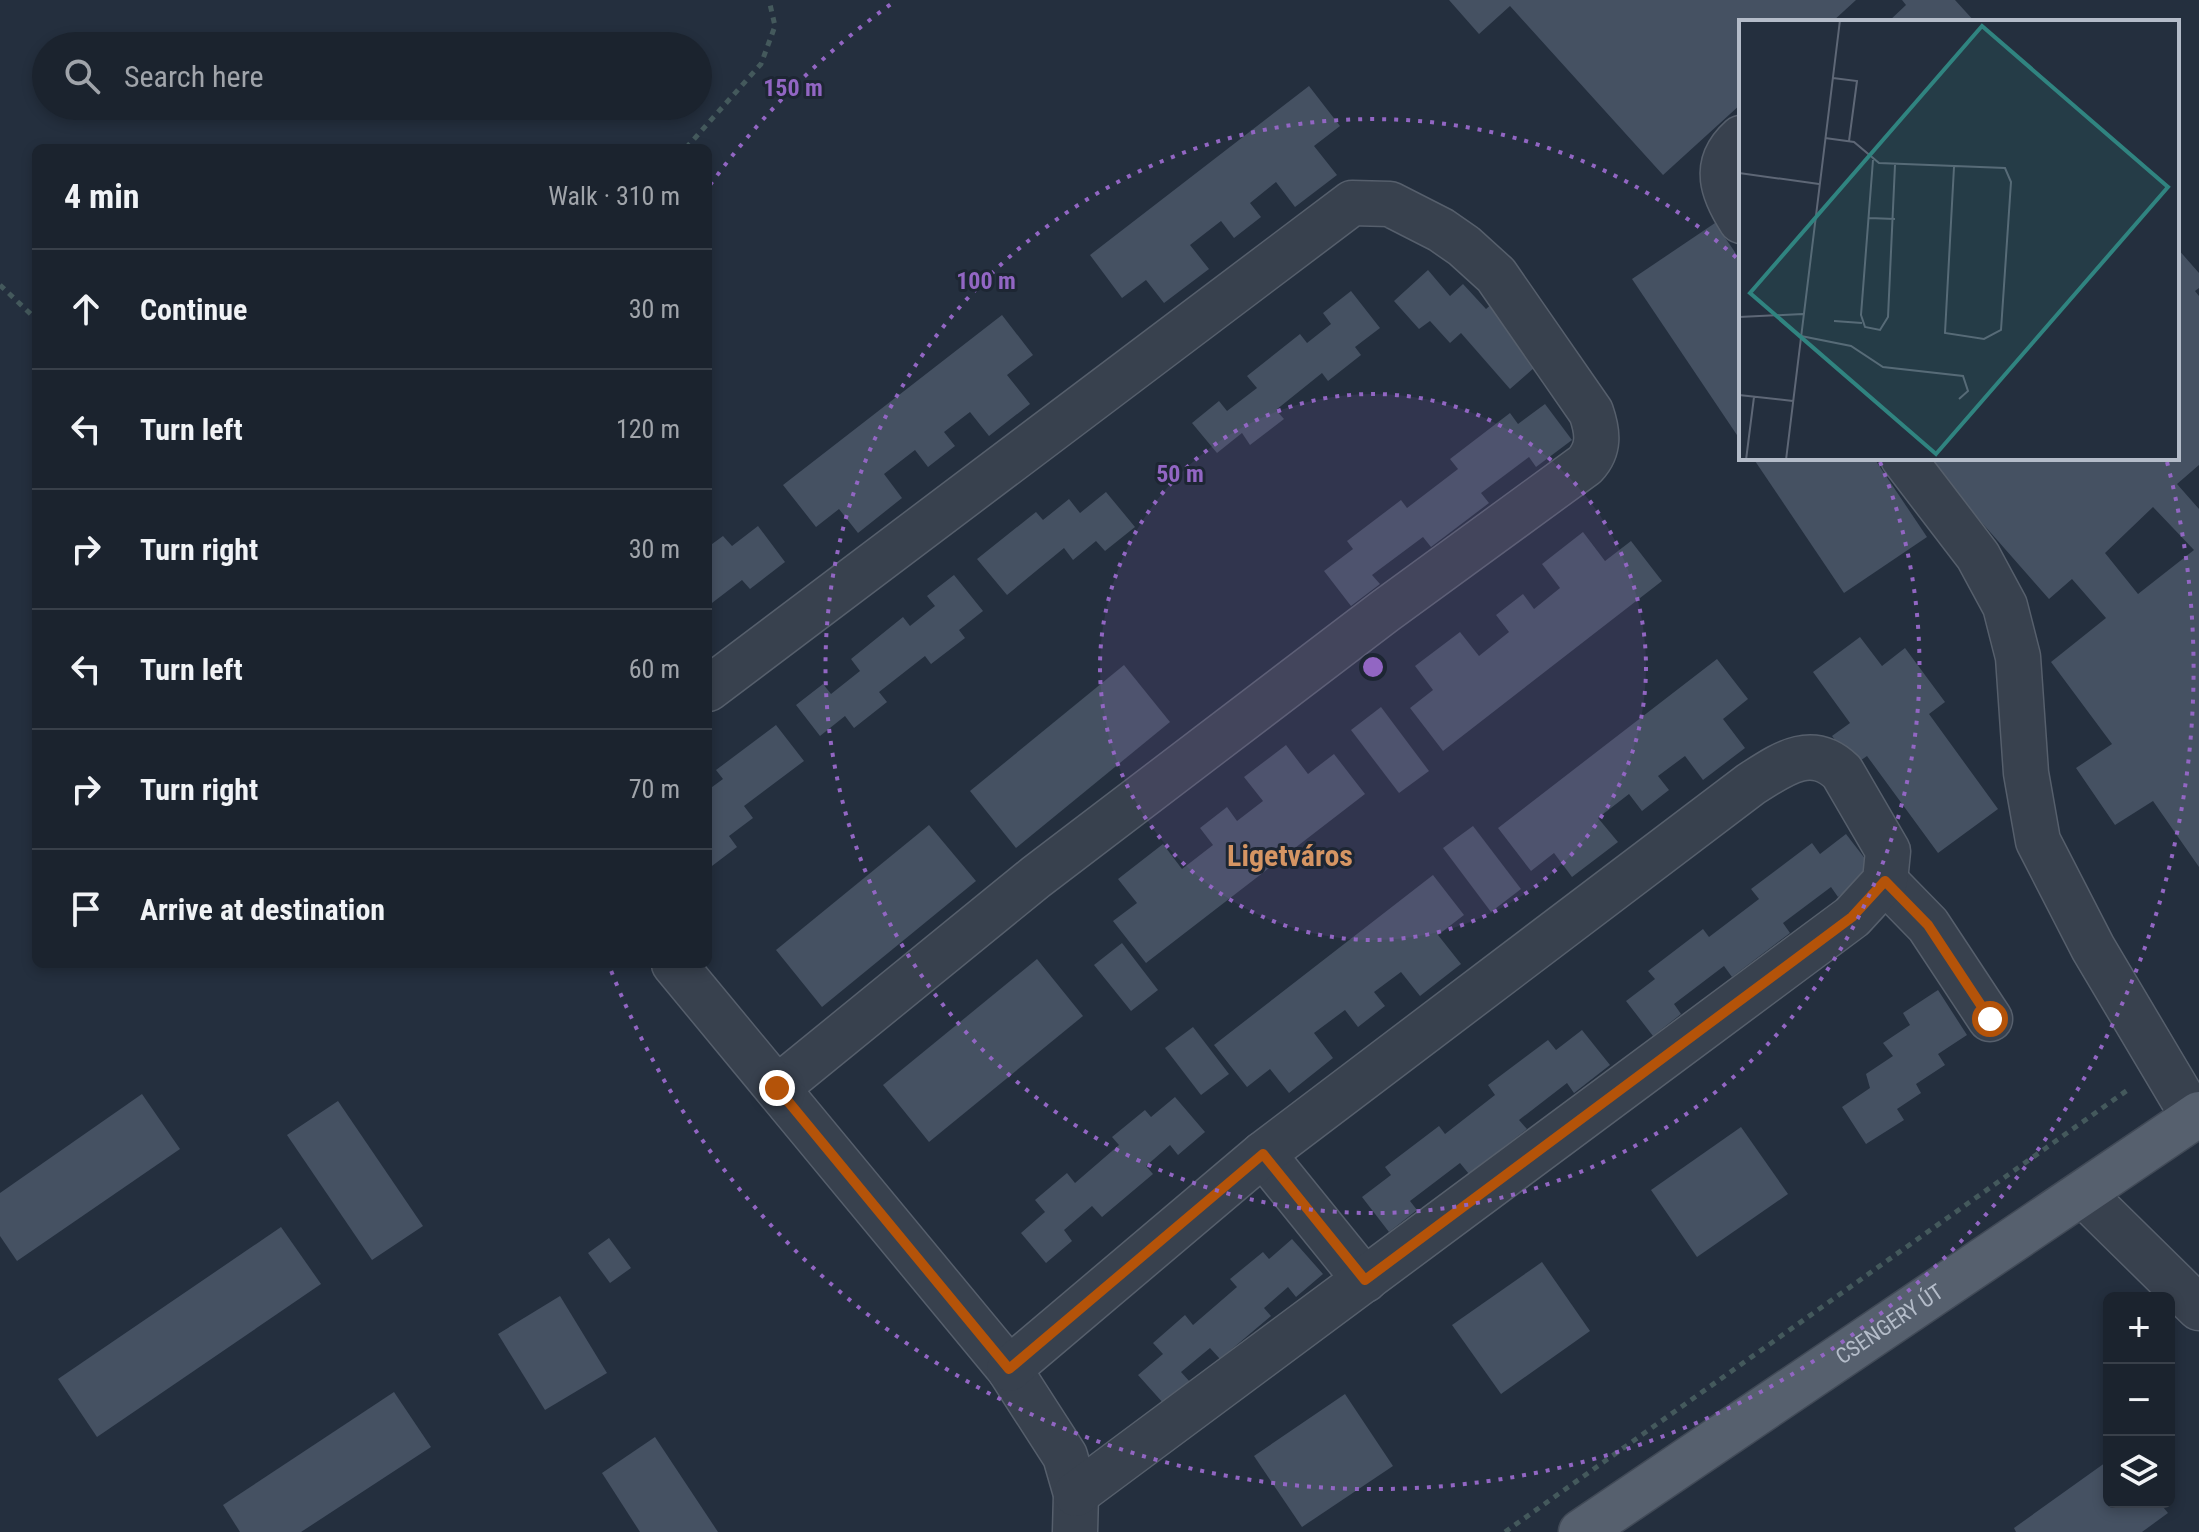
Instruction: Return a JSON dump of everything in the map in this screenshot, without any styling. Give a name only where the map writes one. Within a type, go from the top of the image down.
[{"type":"main road","name":"CSENGERY ÚT","points":[[1581,1532],[2197,1116]]},
{"type":"lane","points":[[1739,142],[1724,168],[1723,193],[1739,218]]},
{"type":"lane","points":[[712,686],[1352,203],[1390,204],[1464,246],[1496,275],[1591,412],[1597,430],[1594,455],[1585,465],[1385,611],[1036,877],[777,1088]]},
{"type":"lane","points":[[1905,460],[1978,556],[2005,606],[2018,657],[2026,773],[2038,841],[2065,899],[2162,1066],[2197,1116]]},
{"type":"lane","points":[[677,968],[1009,1369],[1065,1456],[1076,1513],[1365,1280],[1852,917],[1885,881],[1888,851],[1842,772],[1831,761],[1817,756],[1784,762],[1263,1154],[1009,1369]]},
{"type":"lane","points":[[1885,881],[1928,925],[1990,1019]]},
{"type":"lane","points":[[1263,1154],[1365,1280]]},
{"type":"lane","points":[[2083,1194],[2199,1308]]},
{"type":"path","points":[[712,119],[761,64],[775,26],[769,0]]},
{"type":"path","points":[[690,144],[711,120]]},
{"type":"path","points":[[0,285],[32,315]]},
{"type":"path","points":[[1505,1532],[2162,1066]]},
{"type":"building","points":[[1449,0],[1856,0],[1834,20],[1739,20],[1739,106],[1663,175],[1510,6],[1479,34]]},
{"type":"building","points":[[1902,0],[1955,0],[1973,20],[1890,20],[1906,5]]},
{"type":"building","points":[[1309,86],[1340,126],[1314,146],[1337,175],[1295,207],[1276,182],[1250,203],[1261,217],[1234,238],[1221,221],[1190,245],[1209,269],[1164,303],[1146,280],[1122,298],[1090,255]]},
{"type":"building","points":[[1715,223],[1739,258],[1739,438],[1632,279]]},
{"type":"building","points":[[2179,250],[2199,273],[2199,288],[2195,291],[2199,296],[2199,465],[2177,484],[2199,509],[2199,867],[2153,801],[2115,825],[2076,768],[2112,744],[2051,662],[2106,618],[2072,579],[2049,599],[1927,460],[2179,460]],"holes":[[[2153,507],[2194,550],[2138,594],[2105,553]]]},
{"type":"building","points":[[1428,270],[1450,296],[1463,284],[1486,309],[1494,302],[1544,359],[1510,389],[1461,333],[1450,343],[1430,321],[1419,329],[1394,301]]},
{"type":"building","points":[[1351,291],[1380,328],[1355,347],[1361,355],[1328,381],[1322,373],[1276,410],[1284,419],[1250,445],[1242,433],[1217,453],[1192,423],[1219,401],[1227,411],[1257,388],[1247,376],[1300,334],[1307,343],[1331,324],[1323,313]]},
{"type":"building","points":[[1002,315],[1033,355],[1007,375],[1030,404],[989,436],[970,412],[944,432],[955,446],[928,467],[915,450],[884,474],[902,498],[858,533],[839,509],[816,527],[783,485]]},
{"type":"building","points":[[1545,404],[1572,440],[1536,467],[1529,457],[1481,493],[1489,503],[1431,547],[1423,537],[1372,575],[1380,584],[1351,606],[1324,571],[1353,549],[1347,541],[1401,500],[1407,508],[1458,469],[1450,459],[1510,413],[1518,424]]},
{"type":"building","points":[[1754,460],[1875,460],[1927,537],[1844,593]]},
{"type":"building","points":[[1106,492],[1135,527],[1105,551],[1096,541],[1073,560],[1064,548],[1007,595],[977,559],[1036,512],[1043,520],[1069,499],[1080,513]]},
{"type":"building","points":[[758,526],[785,562],[750,589],[742,580],[712,603],[712,544],[723,536],[732,546]]},
{"type":"building","points":[[1583,532],[1605,561],[1631,541],[1662,581],[1443,751],[1410,708],[1433,690],[1415,666],[1460,632],[1479,656],[1509,632],[1496,615],[1523,594],[1534,609],[1560,588],[1542,564]]},
{"type":"building","points":[[954,575],[983,611],[959,630],[965,638],[931,664],[925,656],[879,692],[887,702],[854,728],[845,716],[820,736],[796,705],[823,684],[831,694],[860,671],[851,659],[903,617],[910,626],[935,606],[927,596]]},
{"type":"building","points":[[1860,637],[1882,666],[1905,648],[1945,702],[1929,714],[1998,809],[1938,853],[1867,756],[1854,765],[1832,736],[1850,723],[1813,672]]},
{"type":"building","points":[[1717,659],[1748,699],[1723,719],[1745,748],[1703,780],[1685,756],[1658,776],[1669,790],[1642,811],[1629,794],[1598,818],[1618,842],[1572,877],[1554,853],[1531,871],[1498,828]]},
{"type":"building","points":[[1124,665],[1170,722],[1016,848],[970,791]]},
{"type":"building","points":[[1381,707],[1429,771],[1399,793],[1351,730]]},
{"type":"building","points":[[776,725],[804,761],[744,806],[753,818],[729,836],[737,847],[712,866],[712,787],[723,779],[716,770]]},
{"type":"building","points":[[1286,745],[1308,774],[1334,754],[1365,794],[1146,963],[1113,921],[1137,903],[1118,879],[1163,844],[1182,869],[1213,845],[1200,828],[1227,807],[1237,821],[1263,801],[1244,777]]},
{"type":"building","points":[[929,825],[976,881],[822,1007],[776,950]]},
{"type":"building","points":[[1473,826],[1521,889],[1491,912],[1443,848]]},
{"type":"building","points":[[1846,834],[1873,869],[1838,897],[1831,887],[1783,923],[1790,933],[1732,977],[1724,966],[1674,1004],[1681,1014],[1653,1036],[1626,1001],[1655,979],[1648,971],[1703,929],[1709,937],[1759,899],[1751,889],[1812,843],[1820,854]]},
{"type":"building","points":[[1433,875],[1464,915],[1438,935],[1461,964],[1420,996],[1401,972],[1374,992],[1385,1006],[1358,1027],[1345,1010],[1314,1033],[1333,1058],[1289,1093],[1270,1069],[1247,1087],[1214,1045]]},
{"type":"building","points":[[1122,943],[1158,990],[1131,1011],[1094,965]]},
{"type":"building","points":[[1037,959],[1083,1016],[929,1142],[883,1085]]},
{"type":"building","points":[[1938,990],[1967,1035],[1938,1054],[1945,1065],[1916,1084],[1921,1093],[1897,1109],[1904,1120],[1866,1144],[1842,1107],[1870,1088],[1866,1074],[1893,1056],[1883,1043],[1910,1025],[1903,1013]]},
{"type":"building","points":[[1193,1027],[1229,1074],[1201,1095],[1165,1048]]},
{"type":"building","points":[[1582,1030],[1610,1065],[1574,1093],[1567,1083],[1519,1120],[1527,1129],[1469,1174],[1460,1163],[1410,1201],[1417,1210],[1389,1232],[1362,1197],[1391,1175],[1385,1167],[1439,1126],[1445,1134],[1495,1095],[1488,1085],[1548,1040],[1556,1050]]},
{"type":"building","points":[[142,1094],[180,1149],[17,1261],[0,1236],[0,1193]]},
{"type":"building","points":[[1175,1097],[1205,1132],[1178,1155],[1170,1145],[1146,1166],[1153,1174],[1102,1217],[1092,1206],[1064,1230],[1072,1241],[1046,1263],[1021,1233],[1045,1212],[1035,1200],[1067,1173],[1075,1183],[1119,1145],[1112,1137],[1145,1110],[1151,1117]]},
{"type":"building","points":[[338,1101],[423,1226],[372,1260],[287,1135]]},
{"type":"building","points":[[1741,1127],[1788,1194],[1697,1257],[1651,1190]]},
{"type":"building","points":[[281,1227],[321,1284],[97,1437],[58,1379]]},
{"type":"building","points":[[609,1238],[631,1268],[610,1283],[588,1253]]},
{"type":"building","points":[[1292,1239],[1323,1274],[1296,1297],[1288,1287],[1264,1308],[1271,1316],[1220,1359],[1210,1348],[1181,1372],[1190,1382],[1164,1404],[1138,1375],[1163,1354],[1153,1343],[1185,1315],[1193,1325],[1237,1287],[1230,1279],[1263,1252],[1269,1259]]},
{"type":"building","points":[[1542,1262],[1590,1331],[1501,1394],[1452,1325]]},
{"type":"building","points":[[560,1296],[607,1373],[545,1410],[498,1334]]},
{"type":"building","points":[[394,1392],[431,1447],[301,1532],[240,1532],[223,1505]]},
{"type":"building","points":[[1345,1394],[1393,1466],[1302,1527],[1254,1456]]},
{"type":"building","points":[[655,1437],[718,1532],[640,1532],[602,1473]]},
{"type":"building","points":[[2103,1464],[2103,1508],[2164,1508],[2168,1513],[2142,1532],[2016,1532],[2014,1528]]},
{"type":"district","name":"Ligetváros","points":[[1290,855]]},
{"type":"route","points":[[777,1088],[1009,1369],[1263,1154],[1365,1280],[1852,917],[1885,881],[1928,925],[1990,1019]]}]
